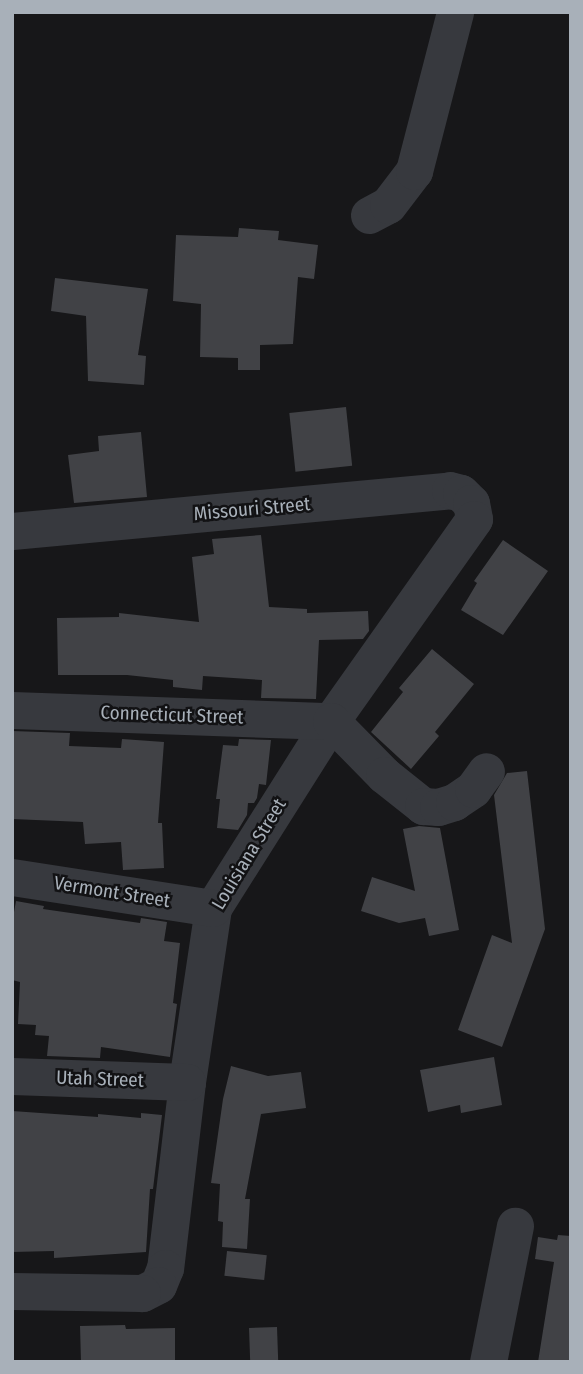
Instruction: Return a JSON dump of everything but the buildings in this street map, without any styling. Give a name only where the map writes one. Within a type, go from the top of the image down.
[{"type":"street","points":[[369,215],[388,205],[414,171],[455,12]]},
{"type":"street","name":"Missouri Street","points":[[12,531],[450,490],[461,493],[471,503],[474,519]]},
{"type":"street","name":"Louisiana Street","points":[[12,1292],[142,1293],[158,1285],[165,1268],[187,1082],[213,908],[331,721],[474,519]]},
{"type":"street","name":"Connecticut Street","points":[[12,710],[331,721]]},
{"type":"street","points":[[331,721],[384,775],[423,806],[438,807],[454,802],[472,789],[486,771]]},
{"type":"street","name":"Vermont Street","points":[[12,877],[213,908]]},
{"type":"street","name":"Utah Street","points":[[12,1076],[187,1082]]},
{"type":"street","points":[[488,1362],[515,1226]]}]
